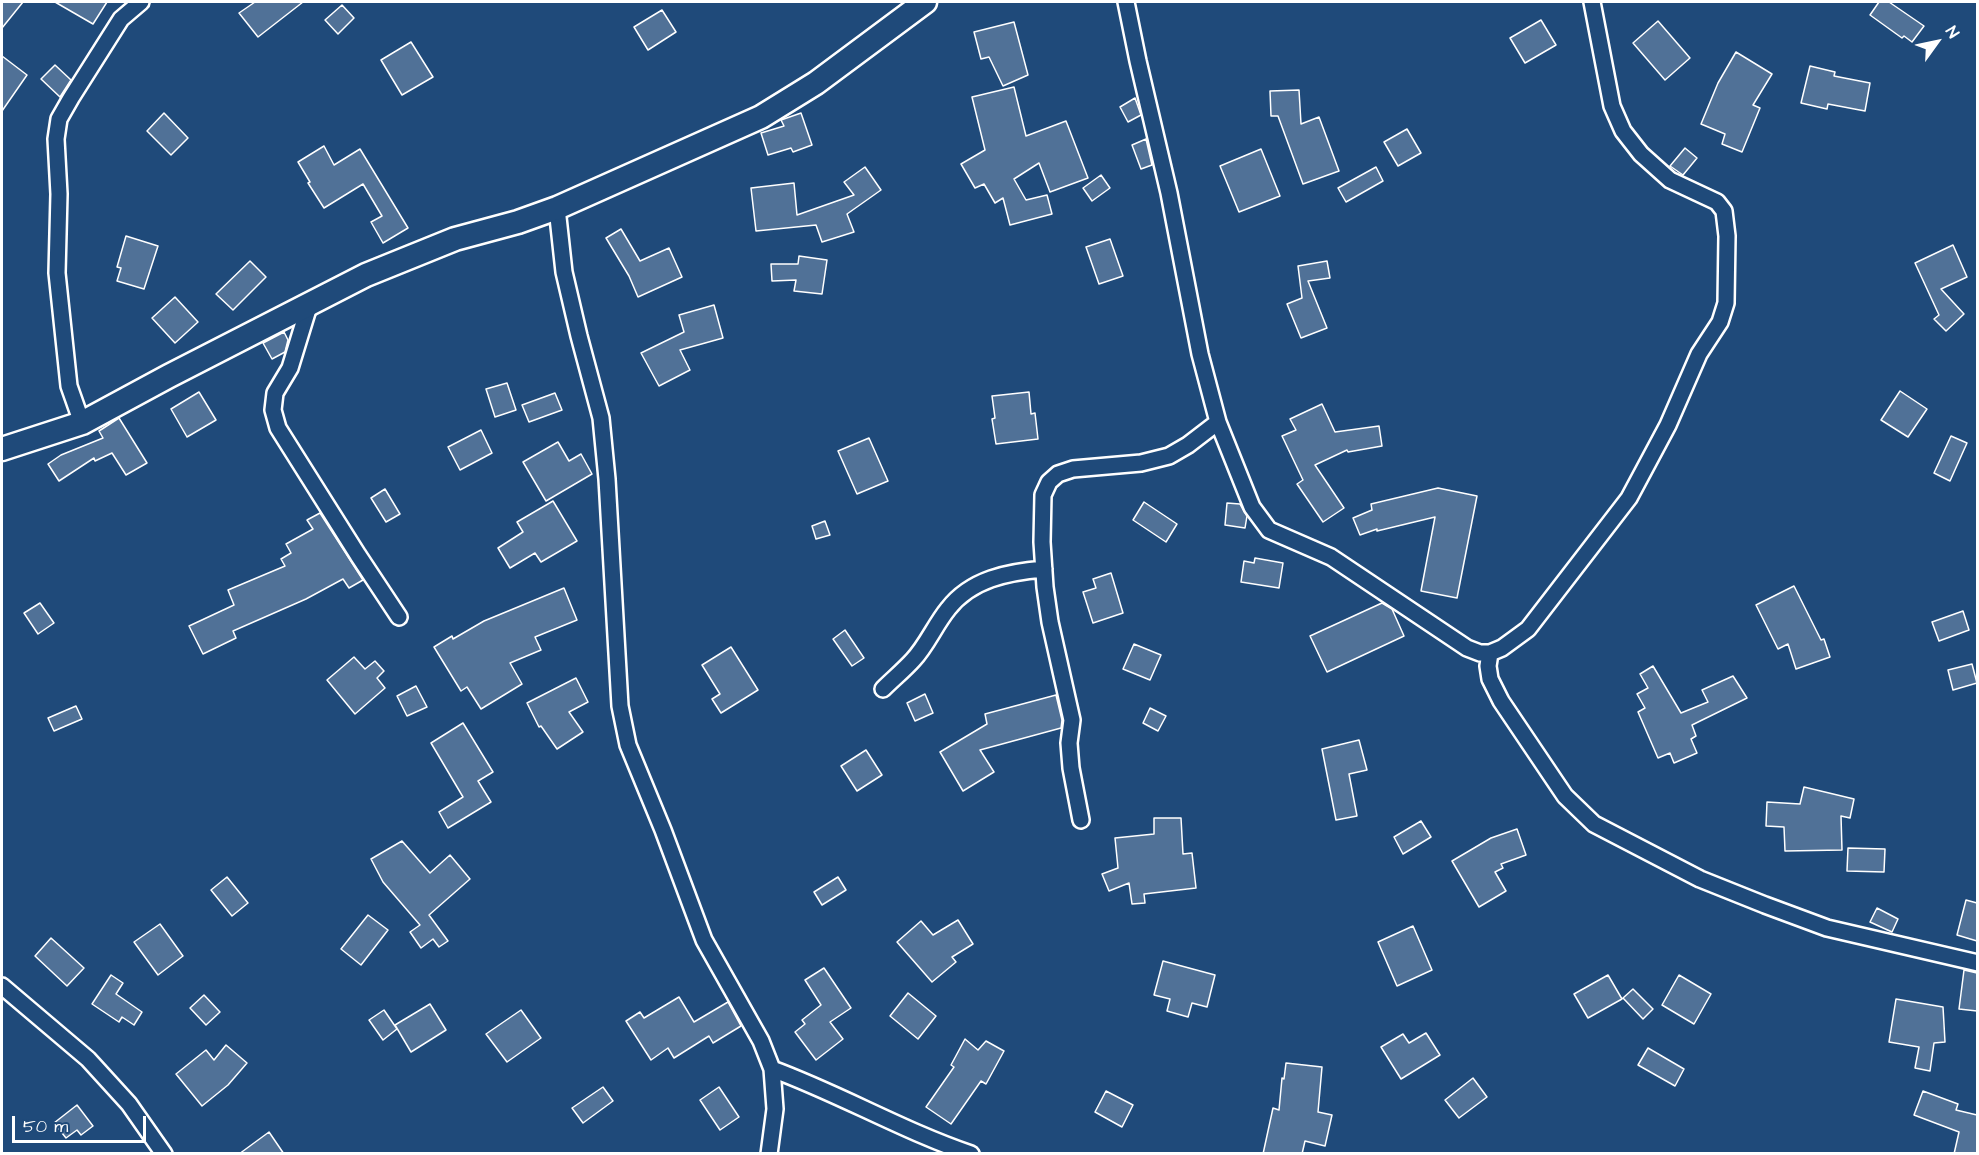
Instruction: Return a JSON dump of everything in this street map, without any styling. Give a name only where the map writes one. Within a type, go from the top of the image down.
[{"type":"street","points":[[82,423],[69,386],[57,273],[59,194],[56,139],[59,120],[121,19],[141,2]]},
{"type":"street","points":[[2,449],[82,423],[366,275],[445,243],[557,208],[761,117],[816,83],[925,2]]},
{"type":"street","points":[[1126,2],[1169,193],[1200,354],[1218,422],[1252,507],[1269,530],[1331,557],[1467,648],[1480,653],[1490,653],[1502,648],[1528,628],[1629,498],[1668,425],[1699,354],[1720,322],[1726,303],[1727,236],[1724,211],[1717,202],[1670,180],[1641,154],[1623,132],[1611,106],[1592,2]]},
{"type":"street","points":[[557,208],[564,272],[601,418],[607,479],[620,706],[628,745],[704,940],[761,1041],[772,1069],[775,1109],[769,1154]]},
{"type":"street","points":[[309,306],[290,368],[275,393],[273,410],[278,428],[399,617]]},
{"type":"street","points":[[1081,820],[1071,768],[1069,743],[1072,720],[1050,622],[1042,542],[1043,495],[1049,482],[1058,474],[1073,469],[1141,462],[1169,456],[1218,422]]},
{"type":"street","points":[[883,689],[914,659],[948,609],[961,595],[978,584],[1000,575],[1044,569]]},
{"type":"street","points":[[1490,653],[1488,666],[1490,679],[1501,701],[1565,796],[1594,824],[1700,879],[1827,928],[1977,963]]},
{"type":"street","points":[[2,986],[88,1059],[129,1104],[164,1154]]},
{"type":"street","points":[[772,1069],[813,1084],[971,1154]]},
{"type":"building","points":[[2,2],[23,2],[2,28]]},
{"type":"building","points":[[55,2],[107,2],[93,24]]},
{"type":"building","points":[[255,2],[303,2],[258,37],[239,13]]},
{"type":"building","points":[[1879,2],[1889,2],[1924,26],[1912,42],[1904,36],[1902,38],[1870,15]]},
{"type":"building","points":[[342,5],[354,18],[338,34],[325,20]]},
{"type":"building","points":[[662,10],[676,32],[648,50],[634,27]]},
{"type":"building","points":[[1541,20],[1556,45],[1525,63],[1510,38]]},
{"type":"building","points":[[1658,21],[1690,58],[1665,80],[1633,43]]},
{"type":"building","points":[[1014,22],[1028,75],[1003,86],[989,57],[981,59],[974,32]]},
{"type":"building","points":[[411,42],[433,77],[402,95],[381,60]]},
{"type":"building","points":[[1736,52],[1772,74],[1753,105],[1760,108],[1742,152],[1722,144],[1725,134],[1701,124],[1718,83]]},
{"type":"building","points":[[2,56],[27,75],[2,111]]},
{"type":"building","points":[[55,65],[71,80],[60,97],[41,79]]},
{"type":"building","points":[[1810,66],[1835,72],[1834,76],[1870,83],[1865,111],[1828,104],[1827,109],[1801,103]]},
{"type":"building","points":[[1014,87],[1026,136],[1066,121],[1088,178],[1050,192],[1039,163],[1014,179],[1026,200],[1047,195],[1052,214],[1010,225],[1003,198],[995,203],[984,184],[975,188],[961,164],[985,150],[972,97]]},
{"type":"building","points":[[1299,90],[1301,124],[1319,117],[1339,171],[1303,184],[1278,116],[1271,116],[1270,91]]},
{"type":"building","points":[[1135,98],[1141,115],[1128,122],[1120,107]]},
{"type":"building","points":[[164,113],[188,138],[171,155],[147,131]]},
{"type":"building","points":[[801,113],[812,145],[793,152],[791,148],[768,155],[761,133],[784,126],[781,120]]},
{"type":"building","points":[[1407,129],[1421,153],[1398,166],[1384,142]]},
{"type":"building","points":[[1146,139],[1152,165],[1141,169],[1132,145]]},
{"type":"building","points":[[324,146],[334,165],[360,149],[408,228],[383,243],[371,222],[382,216],[363,184],[324,208],[298,162]]},
{"type":"building","points":[[1685,148],[1697,158],[1683,175],[1670,166]]},
{"type":"building","points":[[1261,149],[1280,196],[1239,212],[1220,166]]},
{"type":"building","points":[[865,167],[881,190],[847,214],[854,232],[822,242],[816,225],[756,231],[751,188],[794,183],[797,215],[854,195],[844,182]]},
{"type":"building","points":[[1376,167],[1383,181],[1346,202],[1338,188]]},
{"type":"building","points":[[1101,175],[1110,188],[1092,201],[1083,188]]},
{"type":"building","points":[[621,229],[640,261],[669,248],[682,277],[638,297],[629,276],[606,238]]},
{"type":"building","points":[[126,236],[158,246],[144,289],[117,281],[121,268],[117,267]]},
{"type":"building","points":[[1110,239],[1123,276],[1099,284],[1086,247]]},
{"type":"building","points":[[1953,245],[1967,277],[1941,289],[1964,314],[1946,331],[1934,319],[1939,315],[1915,263]]},
{"type":"building","points":[[799,256],[827,260],[822,294],[794,291],[796,280],[772,281],[771,264],[798,264]]},
{"type":"building","points":[[250,261],[266,277],[233,310],[216,294]]},
{"type":"building","points":[[1327,261],[1330,278],[1308,281],[1327,328],[1301,338],[1287,304],[1302,298],[1298,266]]},
{"type":"building","points":[[175,297],[198,322],[175,343],[152,318]]},
{"type":"building","points":[[714,305],[723,338],[680,350],[690,370],[659,386],[641,353],[684,332],[679,315]]},
{"type":"building","points":[[284,332],[288,340],[285,352],[272,359],[263,343]]},
{"type":"building","points":[[507,383],[516,410],[495,417],[486,389]]},
{"type":"building","points":[[1900,391],[1927,409],[1908,437],[1881,420]]},
{"type":"building","points":[[199,392],[216,420],[187,437],[171,409]]},
{"type":"building","points":[[1029,392],[1031,414],[1035,413],[1038,439],[996,444],[992,419],[995,418],[992,396]]},
{"type":"building","points":[[555,393],[562,410],[529,422],[522,405]]},
{"type":"building","points":[[1322,404],[1335,432],[1379,426],[1382,446],[1348,452],[1347,450],[1315,465],[1344,508],[1323,522],[1297,484],[1303,480],[1282,436],[1296,430],[1290,419]]},
{"type":"building","points":[[119,418],[147,463],[126,475],[112,453],[95,461],[94,458],[59,481],[48,464],[61,455],[103,438],[99,431]]},
{"type":"building","points":[[481,430],[492,453],[460,470],[448,447]]},
{"type":"building","points":[[1951,436],[1967,443],[1950,481],[1934,473]]},
{"type":"building","points":[[869,438],[888,481],[857,494],[838,451]]},
{"type":"building","points":[[558,442],[569,461],[581,454],[592,474],[546,501],[523,462]]},
{"type":"building","points":[[1438,488],[1477,496],[1457,598],[1421,591],[1435,517],[1377,531],[1377,529],[1360,535],[1353,518],[1372,510],[1371,504]]},
{"type":"building","points":[[385,489],[400,514],[386,522],[371,498]]},
{"type":"building","points":[[553,501],[577,541],[541,562],[535,553],[510,568],[498,548],[523,532],[517,522]]},
{"type":"building","points":[[1144,502],[1177,524],[1166,542],[1133,520]]},
{"type":"building","points":[[1227,503],[1240,504],[1247,516],[1245,528],[1225,525]]},
{"type":"building","points":[[320,513],[363,580],[349,588],[343,579],[306,599],[233,631],[236,638],[203,654],[189,626],[234,605],[228,590],[285,566],[281,559],[291,553],[286,544],[313,529],[307,520]]},
{"type":"building","points":[[825,521],[830,535],[816,539],[812,526]]},
{"type":"building","points":[[1255,558],[1283,563],[1279,588],[1241,582],[1244,561],[1254,563]]},
{"type":"building","points":[[1111,573],[1123,613],[1093,623],[1083,592],[1096,588],[1093,579]]},
{"type":"building","points":[[1794,586],[1821,640],[1824,639],[1830,657],[1796,669],[1788,644],[1778,649],[1756,605]]},
{"type":"building","points":[[564,588],[577,620],[535,637],[541,650],[510,663],[522,684],[481,709],[467,687],[461,691],[434,647],[484,621]]},
{"type":"building","points":[[40,603],[54,623],[38,634],[24,613]]},
{"type":"building","points":[[1382,603],[1392,609],[1404,636],[1327,672],[1310,636]]},
{"type":"building","points":[[1963,611],[1969,630],[1939,641],[1932,622]]},
{"type":"building","points":[[845,630],[864,658],[852,666],[833,639]]},
{"type":"building","points":[[1134,644],[1161,655],[1150,680],[1123,669]]},
{"type":"building","points":[[731,647],[758,690],[721,713],[712,699],[720,694],[702,665]]},
{"type":"building","points":[[354,657],[365,669],[375,661],[384,671],[377,678],[385,688],[355,714],[327,680]]},
{"type":"building","points":[[1972,664],[1977,683],[1953,690],[1948,670]]},
{"type":"building","points":[[1653,666],[1681,713],[1708,702],[1702,690],[1733,676],[1747,698],[1692,725],[1696,736],[1691,739],[1697,753],[1674,763],[1670,753],[1658,758],[1638,712],[1645,708],[1637,694],[1648,688],[1640,674]]},
{"type":"building","points":[[576,678],[588,702],[569,712],[583,732],[557,749],[541,726],[539,727],[527,703]]},
{"type":"building","points":[[416,686],[427,707],[407,716],[397,696]]},
{"type":"building","points":[[925,694],[933,713],[915,721],[907,703]]},
{"type":"building","points":[[1056,695],[1062,720],[1061,728],[980,750],[994,772],[963,791],[940,752],[987,724],[985,714]]},
{"type":"building","points":[[76,706],[82,719],[54,731],[48,718]]},
{"type":"building","points":[[1150,708],[1166,716],[1158,731],[1143,723]]},
{"type":"building","points":[[463,723],[493,772],[478,781],[491,802],[448,828],[439,812],[463,797],[431,743]]},
{"type":"building","points":[[1359,740],[1367,770],[1349,774],[1357,816],[1336,820],[1322,749]]},
{"type":"building","points":[[866,750],[882,775],[857,791],[841,766]]},
{"type":"building","points":[[1804,787],[1854,799],[1850,818],[1841,816],[1842,850],[1785,851],[1784,827],[1766,826],[1767,802],[1800,804]]},
{"type":"building","points":[[1154,818],[1181,818],[1183,854],[1192,853],[1196,888],[1144,894],[1145,903],[1132,904],[1129,883],[1109,891],[1102,874],[1118,868],[1115,838],[1154,834]]},
{"type":"building","points":[[1421,821],[1431,837],[1403,854],[1394,837]]},
{"type":"building","points":[[1517,829],[1526,855],[1501,864],[1503,868],[1495,872],[1506,891],[1479,907],[1452,861],[1491,838]]},
{"type":"building","points":[[402,841],[430,873],[450,855],[470,879],[429,915],[448,941],[439,947],[433,939],[421,948],[410,932],[420,925],[383,882],[371,859]]},
{"type":"building","points":[[1848,848],[1885,849],[1884,872],[1847,871]]},
{"type":"building","points":[[227,877],[248,903],[232,916],[211,890]]},
{"type":"building","points":[[838,877],[846,890],[822,905],[814,892]]},
{"type":"building","points":[[1966,900],[1977,903],[1977,941],[1957,935]]},
{"type":"building","points":[[1877,908],[1898,919],[1892,932],[1870,922]]},
{"type":"building","points":[[368,915],[388,930],[361,965],[341,949]]},
{"type":"building","points":[[958,920],[973,944],[952,957],[956,962],[932,982],[897,942],[921,921],[933,935]]},
{"type":"building","points":[[160,924],[183,956],[158,975],[134,942]]},
{"type":"building","points":[[1413,926],[1432,970],[1397,986],[1378,942]]},
{"type":"building","points":[[51,938],[84,968],[67,986],[35,956]]},
{"type":"building","points":[[1163,961],[1215,975],[1207,1007],[1192,1003],[1188,1017],[1167,1011],[1170,999],[1154,995]]},
{"type":"building","points":[[824,968],[851,1008],[830,1022],[843,1039],[816,1060],[795,1032],[805,1024],[802,1020],[821,1005],[805,980]]},
{"type":"building","points":[[1964,970],[1977,973],[1977,1011],[1959,1009]]},
{"type":"building","points":[[111,975],[123,983],[116,994],[142,1012],[134,1025],[122,1017],[119,1022],[92,1004]]},
{"type":"building","points":[[1608,975],[1622,999],[1588,1018],[1574,994]]},
{"type":"building","points":[[1679,975],[1711,994],[1694,1024],[1662,1005]]},
{"type":"building","points":[[1633,989],[1653,1009],[1643,1019],[1623,998]]},
{"type":"building","points":[[908,993],[936,1016],[918,1039],[890,1016]]},
{"type":"building","points":[[204,995],[220,1012],[206,1025],[190,1008]]},
{"type":"building","points":[[679,997],[694,1022],[728,1002],[741,1026],[713,1043],[709,1036],[674,1058],[668,1048],[651,1060],[626,1021],[640,1012],[644,1018]]},
{"type":"building","points":[[1896,999],[1943,1007],[1945,1042],[1934,1043],[1930,1071],[1915,1068],[1919,1047],[1889,1042]]},
{"type":"building","points":[[430,1004],[446,1030],[411,1052],[395,1025]]},
{"type":"building","points":[[384,1010],[397,1029],[383,1040],[369,1020]]},
{"type":"building","points":[[521,1010],[541,1038],[507,1062],[486,1034]]},
{"type":"building","points":[[1426,1033],[1440,1055],[1401,1079],[1381,1047],[1403,1034],[1409,1043]]},
{"type":"building","points":[[965,1039],[978,1050],[986,1041],[1004,1051],[986,1084],[981,1081],[951,1124],[926,1107],[954,1067],[951,1065]]},
{"type":"building","points":[[226,1045],[247,1063],[228,1085],[202,1106],[176,1074],[206,1050],[214,1060]]},
{"type":"building","points":[[1648,1048],[1684,1069],[1675,1086],[1638,1065]]},
{"type":"building","points":[[1286,1063],[1322,1067],[1318,1112],[1332,1115],[1325,1146],[1305,1141],[1302,1154],[1263,1154],[1273,1108],[1279,1110]]},
{"type":"building","points":[[1473,1078],[1487,1097],[1459,1118],[1445,1100]]},
{"type":"building","points":[[603,1087],[613,1101],[583,1123],[572,1108]]},
{"type":"building","points":[[719,1087],[739,1117],[720,1130],[700,1100]]},
{"type":"building","points":[[1106,1091],[1133,1105],[1122,1127],[1095,1112]]},
{"type":"building","points":[[1923,1091],[1958,1104],[1956,1110],[1977,1115],[1977,1154],[1954,1154],[1959,1132],[1914,1115]]},
{"type":"building","points":[[77,1105],[93,1126],[81,1135],[77,1130],[66,1138],[54,1123]]},
{"type":"building","points":[[269,1132],[284,1154],[239,1154]]}]
